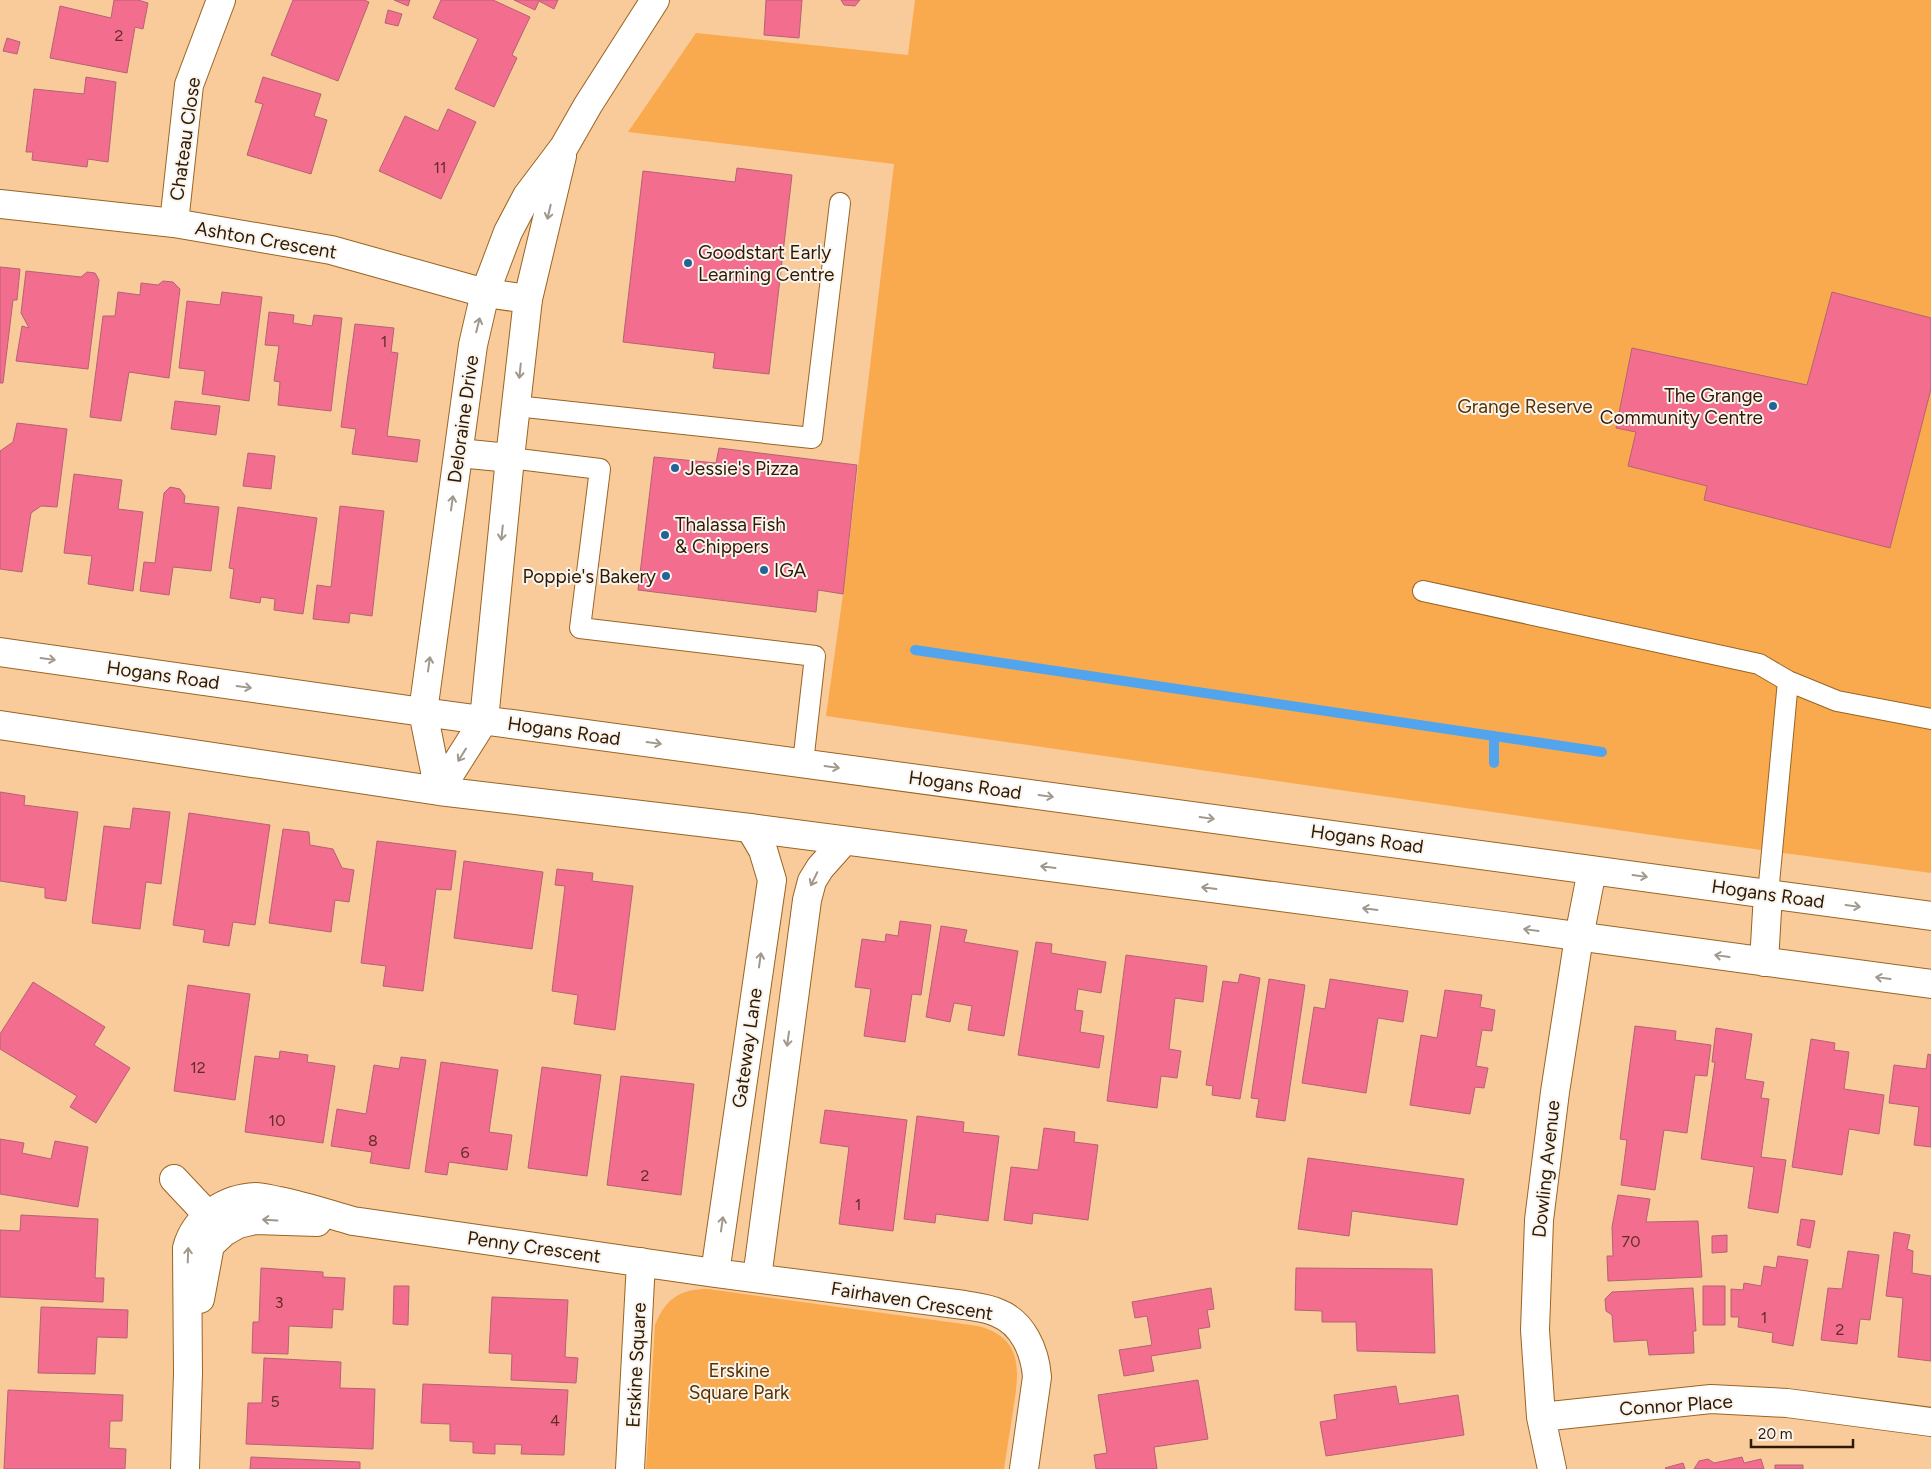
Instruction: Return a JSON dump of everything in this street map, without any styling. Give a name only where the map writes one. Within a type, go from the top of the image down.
[{"type":"street","name":"Chateau Close","points":[[174,223],[189,85],[221,0]]},
{"type":"street","name":"Deloraine Drive","points":[[439,791],[423,712],[473,345],[485,293],[508,232],[527,196],[564,147],[588,105],[655,0]]},
{"type":"street","name":"Deloraine Drive","points":[[484,720],[528,298],[564,147]]},
{"type":"street","name":"Ashton Crescent","points":[[0,204],[174,223],[330,250],[485,293],[528,298]]},
{"type":"street","points":[[459,453],[510,458]]},
{"type":"street","name":"Hogans Road","points":[[0,652],[423,712],[1931,916]]},
{"type":"street","points":[[439,791],[484,720]]},
{"type":"street","points":[[0,725],[439,791],[750,828],[1931,984]]},
{"type":"street","name":"Gateway Lane","points":[[715,1273],[772,880],[763,850],[750,828]]},
{"type":"street","name":"Gateway Lane","points":[[757,1278],[807,900],[812,881],[820,868],[844,841]]},
{"type":"street","name":"Dowling Avenue","points":[[1552,1469],[1541,1417],[1535,1330],[1539,1220],[1555,1092],[1579,937],[1592,870]]},
{"type":"street","points":[[1764,962],[1768,894]]},
{"type":"street","points":[[174,1179],[216,1223]]},
{"type":"street","name":"Penny Crescent","points":[[185,1469],[188,1373],[187,1248],[190,1236],[216,1223],[229,1202],[257,1197],[299,1205],[353,1221],[715,1273]]},
{"type":"street","name":"Erskine Square","points":[[630,1469],[641,1262]]},
{"type":"street","name":"Fairhaven Crescent","points":[[715,1273],[964,1305],[998,1313],[1009,1319],[1022,1332],[1032,1348],[1036,1362],[1037,1377],[1024,1469]]},
{"type":"street","name":"Connor Place","points":[[1541,1417],[1711,1399],[1787,1404],[1931,1422]]},
{"type":"lane","points":[[516,406],[812,438],[840,203]]},
{"type":"lane","points":[[510,458],[600,469],[580,628],[815,656],[803,763]]},
{"type":"lane","points":[[1423,591],[1759,664],[1788,681],[1837,701],[1931,719]]},
{"type":"lane","points":[[1768,894],[1788,681]]},
{"type":"green space","name":"Grange Reserve","points":[[915,0],[1931,0],[1931,873],[1666,837],[826,716],[843,594],[894,164],[628,132],[696,33],[908,55]]},
{"type":"green space","name":"Erskine Square Park","points":[[708,1289],[978,1326],[993,1332],[1004,1339],[1011,1348],[1017,1371],[1017,1383],[1004,1469],[646,1469],[655,1325],[664,1308],[675,1297],[689,1291]]},
{"type":"building","points":[[114,0],[138,0],[148,3],[143,29],[135,27],[127,73],[50,58],[60,6],[111,18]]},
{"type":"building","points":[[293,0],[364,0],[369,2],[338,81],[271,55]]},
{"type":"building","points":[[394,0],[410,0],[408,6]]},
{"type":"building","points":[[441,0],[493,0],[530,17],[512,55],[517,58],[494,107],[455,89],[478,39],[433,18]]},
{"type":"building","points":[[514,0],[558,0],[554,9],[539,1],[535,10]]},
{"type":"building","points":[[766,0],[802,0],[799,38],[764,35]]},
{"type":"building","points":[[841,0],[860,0],[855,6],[844,5]]},
{"type":"building","points":[[388,10],[402,14],[398,26],[385,23]]},
{"type":"building","points":[[7,38],[20,42],[17,54],[3,51]]},
{"type":"building","points":[[86,77],[116,82],[108,162],[88,159],[87,167],[32,160],[33,152],[26,152],[34,89],[84,94]]},
{"type":"building","points":[[263,77],[321,94],[314,116],[327,120],[311,174],[247,155],[263,104],[255,102]]},
{"type":"building","points":[[448,109],[476,122],[441,199],[379,171],[405,116],[438,131]]},
{"type":"building","points":[[737,168],[792,175],[769,374],[713,368],[715,353],[623,342],[643,171],[735,182]]},
{"type":"building","points":[[0,267],[20,269],[17,300],[13,300],[3,383],[0,383]]},
{"type":"building","points":[[26,271],[81,277],[87,272],[95,273],[99,280],[88,369],[16,361],[22,326],[29,328],[21,313]]},
{"type":"building","points":[[163,281],[173,282],[180,289],[169,378],[129,372],[121,421],[90,417],[103,316],[115,316],[118,292],[140,295],[141,283],[158,285]]},
{"type":"building","points":[[222,292],[262,297],[249,401],[202,394],[205,371],[179,368],[187,301],[220,305]]},
{"type":"building","name":"The Grange Community Centre","points":[[1832,292],[1931,318],[1931,389],[1890,548],[1704,500],[1707,486],[1628,466],[1636,432],[1616,428],[1632,348],[1807,385]]},
{"type":"building","points":[[269,312],[294,315],[293,323],[312,326],[314,315],[342,318],[331,411],[278,405],[280,382],[274,381],[279,346],[265,345]]},
{"type":"building","points":[[355,324],[394,328],[391,352],[398,353],[387,436],[420,440],[417,462],[352,454],[356,429],[341,427]]},
{"type":"building","points":[[175,401],[220,406],[216,435],[171,429]]},
{"type":"building","points":[[17,423],[67,429],[57,507],[41,506],[31,513],[22,572],[0,569],[0,451],[13,442]]},
{"type":"building","points":[[719,448],[857,465],[843,594],[818,590],[816,612],[638,590],[654,457],[716,463]]},
{"type":"building","points":[[248,453],[275,456],[271,489],[243,486]]},
{"type":"building","points":[[74,474],[122,480],[118,509],[143,512],[133,591],[88,584],[92,556],[64,553]]},
{"type":"building","points":[[170,487],[180,489],[185,496],[184,503],[219,507],[211,571],[173,567],[169,595],[140,591],[144,562],[155,563],[164,493]]},
{"type":"building","points":[[340,506],[384,511],[372,616],[350,613],[349,623],[313,619],[317,585],[331,587]]},
{"type":"building","points":[[238,507],[317,518],[303,614],[274,610],[275,599],[261,597],[260,603],[230,598],[234,569],[229,568]]},
{"type":"building","points":[[0,792],[25,796],[24,805],[78,812],[66,901],[45,898],[45,888],[0,881]]},
{"type":"building","points":[[133,808],[170,812],[161,884],[146,882],[140,929],[92,923],[104,826],[130,829]]},
{"type":"building","points":[[189,813],[270,825],[255,925],[233,922],[229,946],[203,942],[205,930],[173,925]]},
{"type":"building","points":[[283,829],[309,832],[310,845],[333,849],[342,868],[354,870],[349,902],[335,900],[331,932],[269,923]]},
{"type":"building","points":[[377,841],[456,851],[451,890],[436,889],[423,991],[383,986],[386,966],[361,963]]},
{"type":"building","points":[[464,861],[543,872],[532,949],[454,938]]},
{"type":"building","points":[[557,869],[593,873],[592,881],[633,886],[615,1030],[574,1024],[578,995],[552,991],[565,886],[555,885]]},
{"type":"building","points":[[900,921],[931,925],[921,995],[912,994],[905,1042],[864,1036],[871,989],[855,987],[862,939],[885,942],[886,934],[898,936]]},
{"type":"building","points":[[941,926],[967,930],[964,942],[1018,951],[1004,1036],[968,1030],[972,1006],[954,1003],[950,1022],[926,1017]]},
{"type":"building","points":[[1036,942],[1052,944],[1051,953],[1106,962],[1101,993],[1078,989],[1075,1010],[1083,1011],[1080,1032],[1104,1036],[1099,1068],[1018,1055]]},
{"type":"building","points":[[1126,955],[1207,966],[1203,1002],[1175,998],[1169,1049],[1181,1051],[1177,1078],[1161,1076],[1157,1108],[1107,1101]]},
{"type":"building","points":[[1240,974],[1260,978],[1240,1099],[1212,1095],[1213,1086],[1206,1085],[1223,981],[1238,983]]},
{"type":"building","points":[[1269,979],[1305,985],[1285,1121],[1256,1117],[1259,1099],[1251,1098]]},
{"type":"building","points":[[1330,979],[1408,991],[1403,1022],[1378,1018],[1366,1093],[1302,1083],[1314,1007],[1325,1009]]},
{"type":"building","points":[[33,982],[105,1027],[94,1045],[130,1068],[96,1123],[70,1107],[77,1096],[0,1049],[0,1034]]},
{"type":"building","points":[[188,985],[250,994],[235,1100],[174,1091]]},
{"type":"building","points":[[1445,990],[1482,995],[1480,1007],[1495,1010],[1492,1031],[1482,1030],[1476,1066],[1488,1068],[1484,1088],[1475,1087],[1470,1114],[1410,1105],[1421,1035],[1437,1038]]},
{"type":"building","points":[[1635,1026],[1676,1031],[1675,1040],[1711,1045],[1707,1076],[1695,1075],[1687,1133],[1664,1130],[1655,1190],[1621,1185],[1627,1140],[1620,1139]]},
{"type":"building","points":[[1716,1028],[1752,1034],[1745,1079],[1764,1082],[1761,1098],[1769,1099],[1761,1157],[1786,1160],[1778,1213],[1748,1208],[1754,1167],[1701,1159],[1715,1062],[1712,1062]]},
{"type":"building","points":[[1811,1039],[1835,1043],[1834,1050],[1849,1052],[1844,1089],[1884,1095],[1879,1134],[1849,1129],[1842,1175],[1792,1167]]},
{"type":"building","points":[[280,1051],[308,1055],[307,1062],[335,1066],[323,1143],[245,1132],[255,1056],[279,1059]]},
{"type":"building","points":[[1928,1054],[1931,1055],[1931,1147],[1914,1145],[1919,1107],[1889,1103],[1894,1065],[1926,1069]]},
{"type":"building","points":[[401,1057],[426,1060],[409,1169],[370,1163],[372,1152],[331,1146],[337,1109],[366,1114],[374,1065],[399,1069]]},
{"type":"building","points":[[441,1062],[498,1070],[489,1132],[512,1135],[507,1170],[449,1162],[447,1175],[425,1172]]},
{"type":"building","points":[[542,1067],[601,1075],[587,1176],[528,1168]]},
{"type":"building","points":[[621,1076],[694,1084],[681,1195],[607,1185]]},
{"type":"building","points":[[825,1110],[907,1120],[893,1231],[839,1224],[849,1147],[820,1143]]},
{"type":"building","points":[[917,1116],[964,1122],[963,1132],[999,1136],[988,1221],[936,1214],[935,1223],[904,1219]]},
{"type":"building","points":[[1044,1128],[1075,1132],[1074,1142],[1098,1145],[1088,1220],[1033,1213],[1032,1224],[1004,1220],[1011,1167],[1038,1170]]},
{"type":"building","points":[[0,1139],[24,1143],[22,1153],[51,1159],[55,1141],[88,1147],[78,1207],[0,1194]]},
{"type":"building","points":[[1308,1158],[1464,1179],[1457,1225],[1352,1211],[1349,1236],[1298,1229]]},
{"type":"building","points":[[1618,1195],[1650,1199],[1646,1222],[1698,1221],[1702,1277],[1608,1281],[1607,1256],[1613,1256],[1612,1227]]},
{"type":"building","points":[[21,1215],[98,1219],[95,1278],[104,1278],[103,1302],[0,1297],[0,1230],[20,1231]]},
{"type":"building","points":[[1801,1219],[1815,1221],[1810,1248],[1797,1245]]},
{"type":"building","points":[[1894,1232],[1910,1235],[1907,1249],[1913,1251],[1912,1273],[1931,1276],[1931,1361],[1898,1357],[1903,1298],[1886,1296]]},
{"type":"building","points":[[1727,1235],[1727,1252],[1712,1253],[1712,1236]]},
{"type":"building","points":[[1848,1251],[1879,1255],[1870,1320],[1860,1319],[1857,1344],[1821,1340],[1828,1288],[1842,1289]]},
{"type":"building","points":[[1778,1256],[1808,1260],[1793,1346],[1772,1342],[1773,1333],[1738,1327],[1739,1317],[1731,1317],[1731,1289],[1743,1290],[1744,1283],[1761,1286],[1764,1266],[1776,1268]]},
{"type":"building","points":[[261,1268],[323,1272],[323,1277],[345,1278],[343,1310],[333,1309],[332,1328],[289,1326],[288,1354],[252,1353],[253,1322],[259,1322]]},
{"type":"building","points":[[1296,1268],[1432,1269],[1435,1353],[1357,1351],[1356,1322],[1322,1322],[1322,1311],[1295,1310]]},
{"type":"building","points":[[394,1286],[409,1286],[408,1325],[393,1324]]},
{"type":"building","points":[[1703,1286],[1725,1286],[1725,1325],[1703,1325]]},
{"type":"building","points":[[1211,1288],[1214,1309],[1207,1310],[1210,1327],[1198,1329],[1201,1348],[1151,1356],[1154,1371],[1124,1376],[1119,1350],[1152,1345],[1147,1316],[1135,1318],[1132,1302]]},
{"type":"building","points":[[1693,1288],[1696,1331],[1693,1331],[1694,1353],[1649,1355],[1647,1340],[1614,1342],[1612,1315],[1606,1311],[1605,1299],[1612,1292]]},
{"type":"building","points":[[492,1297],[568,1300],[565,1357],[578,1358],[576,1383],[511,1380],[512,1354],[489,1353]]},
{"type":"building","points":[[41,1307],[128,1310],[127,1338],[97,1337],[95,1374],[38,1373]]},
{"type":"building","points":[[264,1358],[341,1362],[340,1388],[375,1389],[373,1449],[246,1444],[248,1403],[262,1403]]},
{"type":"building","points":[[1198,1380],[1208,1439],[1154,1447],[1157,1469],[1096,1469],[1094,1455],[1107,1453],[1098,1395]]},
{"type":"building","points":[[423,1384],[568,1390],[564,1455],[521,1454],[522,1445],[495,1444],[495,1454],[473,1453],[473,1442],[450,1441],[450,1424],[421,1423]]},
{"type":"building","points":[[1396,1386],[1399,1404],[1458,1395],[1464,1435],[1326,1456],[1320,1422],[1337,1419],[1334,1395]]},
{"type":"building","points":[[8,1390],[123,1395],[122,1421],[110,1421],[109,1448],[126,1449],[125,1469],[4,1469]]},
{"type":"building","points":[[251,1457],[360,1462],[360,1469],[250,1469]]},
{"type":"building","points":[[1742,1457],[1744,1463],[1761,1459],[1764,1469],[1694,1469],[1699,1461],[1708,1459],[1714,1463]]},
{"type":"building","points":[[1683,1463],[1685,1469],[1665,1468]]},
{"type":"building","points":[[1775,1465],[1803,1465],[1803,1469],[1775,1469]]},
{"type":"waterway","points":[[915,650],[1602,752]]},
{"type":"waterway","points":[[1494,736],[1494,763]]},
{"type":"place","name":"Goodstart Early Learning Centre","points":[[688,263]]},
{"type":"place","name":"The Grange Community Centre","points":[[1773,406]]},
{"type":"place","name":"Jessie's Pizza","points":[[675,468]]},
{"type":"place","name":"Thalassa Fish & Chippers","points":[[665,535]]},
{"type":"place","name":"IGA","points":[[764,570]]},
{"type":"place","name":"Poppie's Bakery","points":[[666,576]]}]
